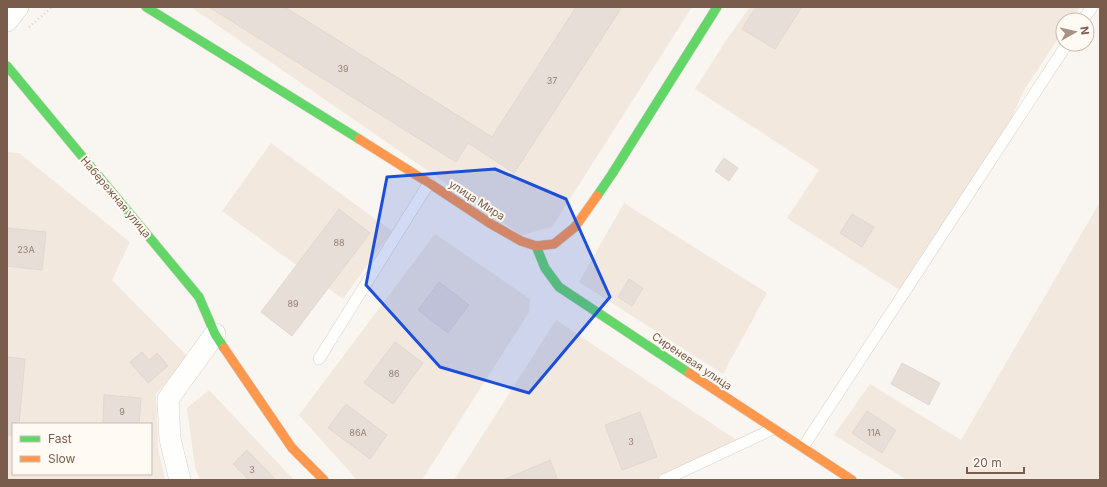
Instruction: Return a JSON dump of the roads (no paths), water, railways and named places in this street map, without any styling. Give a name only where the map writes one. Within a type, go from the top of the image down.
[{"type":"street","points":[[7,21],[18,7]]},
{"type":"street","name":"улица Мира","points":[[146,7],[429,183],[491,224],[521,241],[536,246]]},
{"type":"street","points":[[536,246],[554,244],[575,227],[612,174],[717,7]]},
{"type":"street","name":"Набережная улица","points":[[7,66],[199,297],[215,334],[292,448],[324,480]]},
{"type":"street","name":"Сиреневая улица","points":[[536,246],[545,268],[559,287],[772,429],[852,480]]},
{"type":"street","points":[[180,480],[170,439],[168,399],[215,334]]},
{"type":"lane","points":[[803,448],[1062,52]]},
{"type":"lane","points":[[319,359],[429,183]]},
{"type":"lane","points":[[664,480],[772,429]]}]
